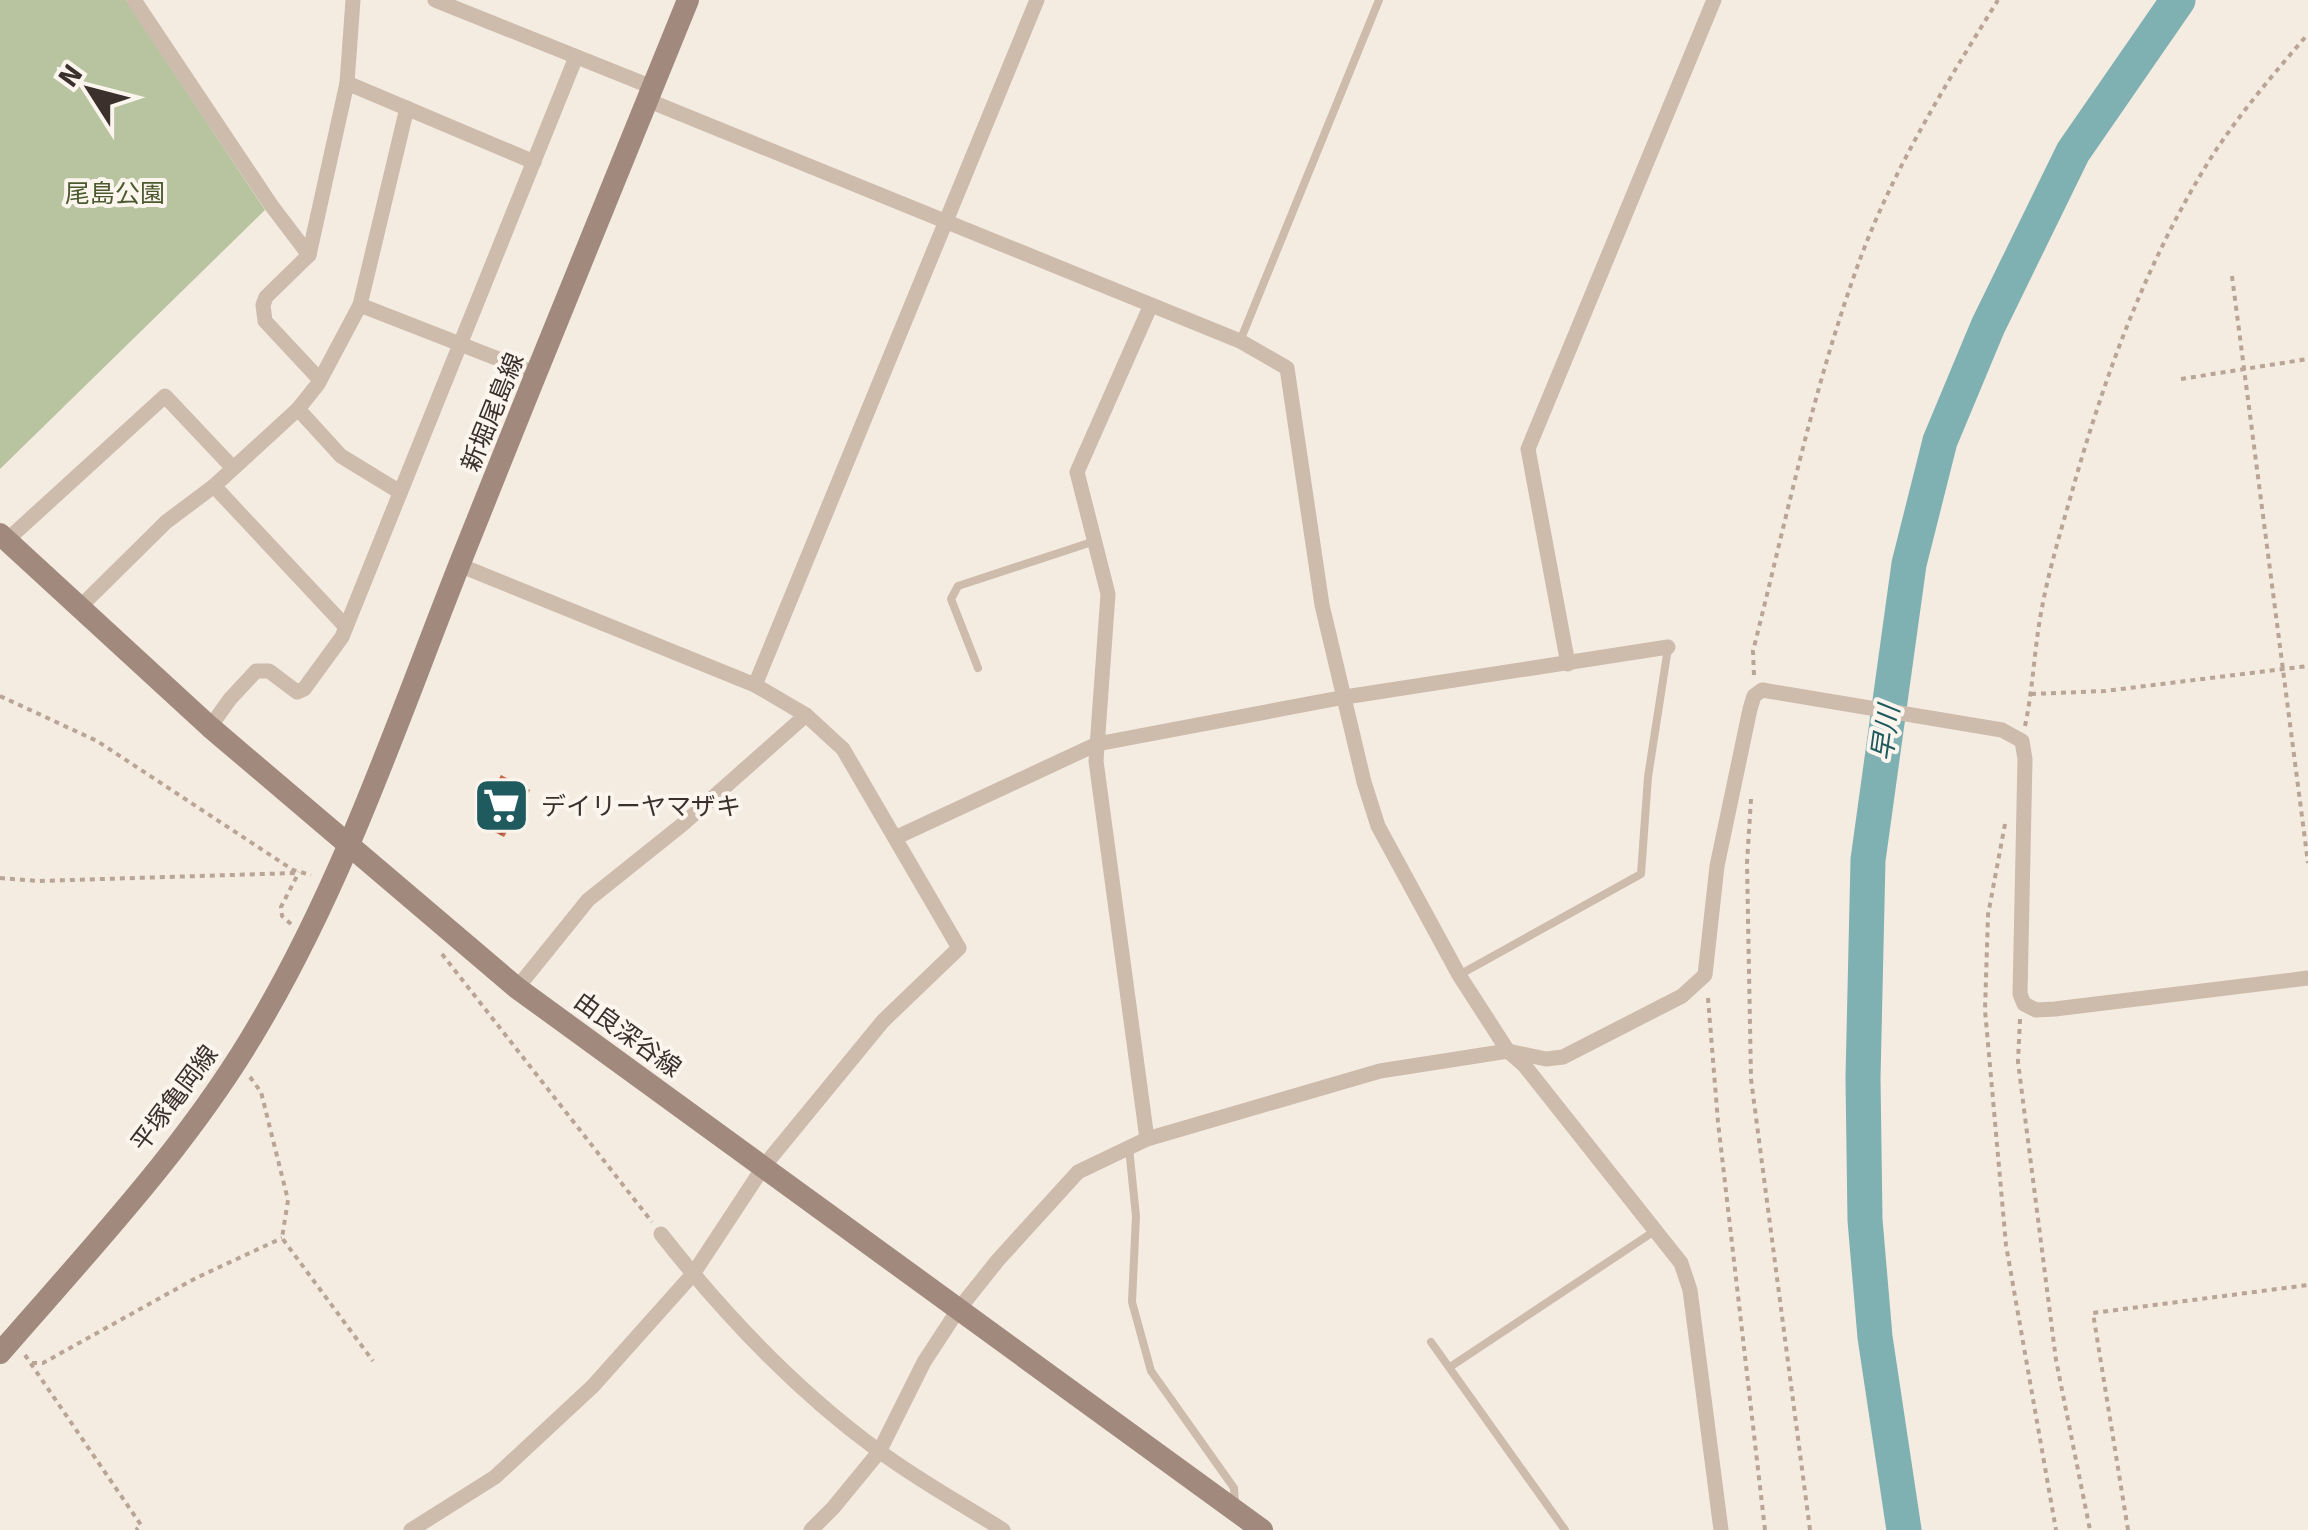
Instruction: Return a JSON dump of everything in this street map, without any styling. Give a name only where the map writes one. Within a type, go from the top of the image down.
[{"type":"main road","name":"新堀尾島線","points":[[347,844],[688,0]]},
{"type":"main road","name":"由良深谷線","points":[[3,537],[210,728],[516,988],[1262,1530]]},
{"type":"main road","name":"平塚亀岡線","points":[[0,1354],[114,1220],[235,1064],[308,932],[347,844]]},
{"type":"street","points":[[134,0],[271,205],[309,255]]},
{"type":"street","points":[[320,380],[265,322],[263,314],[266,297],[309,255],[347,83],[354,0]]},
{"type":"street","points":[[435,0],[576,57],[650,93],[1150,307],[1240,341],[1287,368],[1322,606],[1378,826],[1459,974],[1508,1051],[1524,1065],[1682,1264],[1690,1290],[1721,1530]]},
{"type":"street","points":[[755,685],[1038,0]]},
{"type":"street","points":[[1568,664],[1528,449],[1714,0]]},
{"type":"street","points":[[210,728],[256,671],[269,671],[297,692],[304,689],[346,627],[576,57]]},
{"type":"street","points":[[347,83],[534,162]]},
{"type":"street","points":[[80,607],[166,522],[214,486],[298,409],[320,380],[360,305],[407,108]]},
{"type":"street","points":[[360,305],[537,374]]},
{"type":"street","points":[[1147,1139],[1096,760],[1108,594],[1077,472],[1150,307]]},
{"type":"street","points":[[3,537],[165,396],[233,468]]},
{"type":"street","points":[[298,409],[341,456],[400,492]]},
{"type":"street","points":[[214,486],[346,627]]},
{"type":"street","points":[[410,1530],[495,1477],[594,1386],[693,1274],[764,1166],[883,1021],[959,948],[843,749],[806,715],[755,685],[459,565]]},
{"type":"street","points":[[897,838],[1097,744],[1346,697],[1668,647]]},
{"type":"street","points":[[811,1530],[879,1452],[924,1362],[958,1310],[1078,1172],[1147,1139],[1380,1071],[1508,1051],[1546,1059],[1563,1057],[1682,996],[1705,975],[1717,866],[1754,696],[1771,690],[2002,730],[2022,741],[2020,994],[2024,1004],[2036,1010],[2054,1009],[2308,978]]},
{"type":"street","points":[[516,988],[588,900],[683,824],[806,715]]},
{"type":"street","points":[[661,1234],[693,1274],[804,1390],[879,1452],[1002,1530]]},
{"type":"lane","points":[[1240,341],[1379,0]]},
{"type":"lane","points":[[978,668],[951,599],[953,591],[958,586],[1095,542]]},
{"type":"lane","points":[[1459,974],[1641,874],[1648,777],[1668,647]]},
{"type":"lane","points":[[1129,1148],[1136,1216],[1132,1302],[1150,1371],[1234,1488],[1236,1511]]},
{"type":"lane","points":[[1450,1366],[1653,1232]]},
{"type":"lane","points":[[1431,1342],[1565,1530]]},
{"type":"path","points":[[1771,690],[1752,673],[1753,651],[1794,486],[1860,260],[1898,172],[1943,88],[1998,0]]},
{"type":"path","points":[[2022,741],[2041,614],[2111,365],[2156,256],[2216,150],[2308,34]]},
{"type":"path","points":[[2232,276],[2308,864]]},
{"type":"path","points":[[2180,379],[2308,359]]},
{"type":"path","points":[[2031,694],[2105,691],[2308,666]]},
{"type":"path","points":[[0,696],[97,740],[299,872]]},
{"type":"path","points":[[1752,786],[1747,863],[1751,1079],[1810,1530]]},
{"type":"path","points":[[2006,821],[1988,915],[1985,1010],[2006,1246],[2056,1530]]},
{"type":"path","points":[[299,872],[282,907],[282,916],[308,932]]},
{"type":"path","points":[[0,878],[39,881],[299,872],[311,875]]},
{"type":"path","points":[[443,955],[661,1234]]},
{"type":"path","points":[[1705,975],[1765,1530]]},
{"type":"path","points":[[2024,1004],[2019,1022],[2018,1062],[2028,1142],[2056,1360],[2090,1530]]},
{"type":"path","points":[[235,1064],[260,1092],[288,1200],[282,1238],[373,1362]]},
{"type":"path","points":[[136,1530],[142,1525],[56,1404],[32,1362],[43,1362],[196,1278],[282,1238]]},
{"type":"path","points":[[2128,1530],[2093,1313],[2308,1284]]},
{"type":"green space","name":"尾島公園","points":[[0,0],[126,0],[265,210],[0,469]]},
{"type":"building","name":"デイリーヤマザキ","points":[[501,775],[530,790],[504,837],[475,822]]},
{"type":"waterway","name":"早川","points":[[1904,1530],[1875,1337],[1865,1220],[1863,1078],[1868,860],[1909,564],[1940,441],[1988,326],[2073,152],[2178,0]]},
{"type":"place","name":"デイリーヤマザキ","points":[[502,806]]}]
